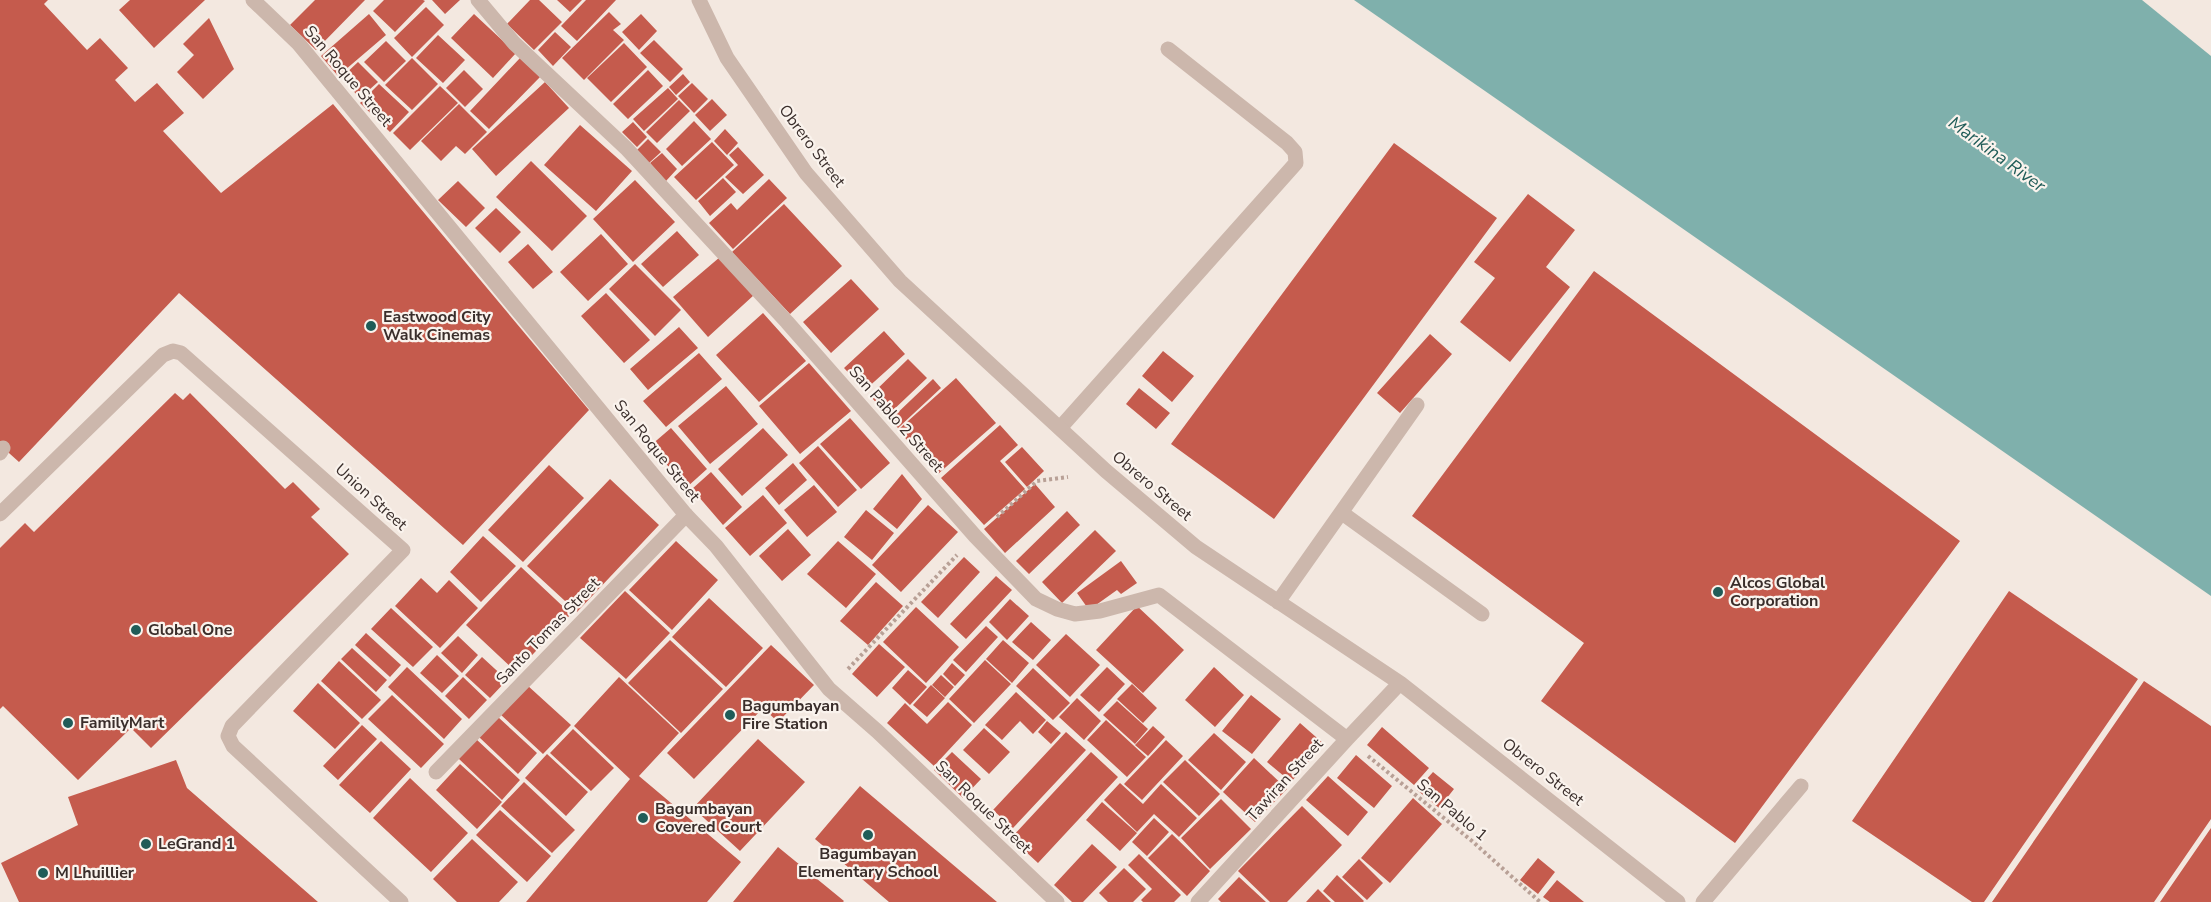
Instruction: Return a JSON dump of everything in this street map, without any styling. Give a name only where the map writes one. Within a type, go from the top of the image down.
[{"type":"street","name":"San Roque Street","points":[[253,0],[298,43],[686,515],[716,546],[829,689],[877,730],[1057,902]]},
{"type":"street","name":"San Pablo 2 Street","points":[[478,0],[514,43],[626,148],[787,322],[975,536],[1036,599],[1075,614],[1100,611],[1159,595],[1347,738]]},
{"type":"street","name":"Obrero Street","points":[[699,0],[727,58],[806,172],[900,281],[1106,471],[1196,547],[1400,683],[1678,902]]},
{"type":"street","points":[[1060,428],[1296,163],[1295,152],[1287,143],[1168,49]]},
{"type":"street","name":"Union Street","points":[[0,514],[163,355],[173,351],[181,353],[403,550],[232,726],[228,736],[233,747],[401,902]]},
{"type":"street","points":[[1278,602],[1417,405]]},
{"type":"street","points":[[1342,513],[1482,614]]},
{"type":"street","name":"Santo Tomas Street","points":[[436,772],[686,515]]},
{"type":"street","name":"Tawiran Street","points":[[1198,902],[1400,683]]},
{"type":"street","points":[[1703,902],[1801,786]]},
{"type":"path","name":"San Pablo 1","points":[[1347,738],[1540,902]]},
{"type":"water","name":"Marikina River","points":[[1354,0],[2142,0],[2211,56],[2211,596]]},
{"type":"building","points":[[0,0],[48,0],[44,4],[87,50],[100,38],[128,68],[115,80],[135,102],[157,83],[184,113],[163,131],[221,193],[333,104],[589,410],[463,545],[179,293],[19,462],[0,445]]},
{"type":"building","points":[[130,0],[205,0],[154,48],[119,10]]},
{"type":"building","points":[[315,0],[365,0],[316,50],[290,25]]},
{"type":"building","points":[[384,0],[425,1],[395,32],[373,11]]},
{"type":"building","points":[[432,0],[460,0],[445,14]]},
{"type":"building","points":[[530,0],[539,0],[562,22],[534,50],[507,24]]},
{"type":"building","points":[[557,0],[582,0],[570,12]]},
{"type":"building","points":[[586,0],[616,0],[577,41],[561,26]]},
{"type":"building","points":[[426,7],[444,25],[412,57],[394,38]]},
{"type":"building","points":[[609,12],[621,24],[613,30],[624,40],[584,80],[562,58]]},
{"type":"building","points":[[369,14],[386,35],[338,76],[321,56]]},
{"type":"building","points":[[474,14],[516,53],[493,78],[451,38]]},
{"type":"building","points":[[641,14],[657,31],[639,50],[622,32]]},
{"type":"building","points":[[209,18],[234,69],[203,99],[177,72],[194,55],[183,44]]},
{"type":"building","points":[[555,32],[571,47],[553,66],[538,50]]},
{"type":"building","points":[[438,35],[465,60],[443,83],[416,58]]},
{"type":"building","points":[[654,40],[683,69],[670,82],[640,53]]},
{"type":"building","points":[[386,41],[406,61],[384,82],[364,62]]},
{"type":"building","points":[[624,43],[647,67],[611,102],[587,78]]},
{"type":"building","points":[[412,58],[438,84],[412,110],[385,85]]},
{"type":"building","points":[[520,58],[540,77],[489,129],[470,111]]},
{"type":"building","points":[[358,62],[378,82],[360,98],[341,78]]},
{"type":"building","points":[[464,70],[483,89],[465,107],[446,88]]},
{"type":"building","points":[[648,70],[663,86],[628,119],[613,104]]},
{"type":"building","points":[[683,74],[690,82],[676,95],[669,87]]},
{"type":"building","points":[[545,82],[569,108],[496,176],[472,149]]},
{"type":"building","points":[[692,83],[708,99],[694,113],[678,96]]},
{"type":"building","points":[[379,84],[409,112],[390,132],[360,103]]},
{"type":"building","points":[[440,86],[458,103],[410,150],[393,133]]},
{"type":"building","points":[[668,88],[678,99],[644,131],[633,119]]},
{"type":"building","points":[[712,99],[727,115],[710,131],[695,115]]},
{"type":"building","points":[[679,100],[690,111],[657,143],[646,132]]},
{"type":"building","points":[[459,104],[487,132],[465,154],[456,146],[441,161],[421,141]]},
{"type":"building","points":[[694,121],[711,139],[682,166],[666,149]]},
{"type":"building","points":[[633,122],[647,137],[637,147],[622,132]]},
{"type":"building","points":[[580,125],[632,171],[596,211],[544,165]]},
{"type":"building","points":[[725,129],[738,143],[727,155],[714,141]]},
{"type":"building","points":[[648,139],[661,152],[649,163],[637,150]]},
{"type":"building","points":[[712,142],[734,165],[696,200],[674,177]]},
{"type":"building","points":[[1394,143],[1497,218],[1274,519],[1171,444]]},
{"type":"building","points":[[738,147],[764,175],[743,194],[725,177],[738,165],[729,155]]},
{"type":"building","points":[[662,153],[677,169],[666,181],[650,163]]},
{"type":"building","points":[[531,161],[587,216],[552,251],[496,197]]},
{"type":"building","points":[[723,178],[736,192],[710,216],[698,201]]},
{"type":"building","points":[[769,179],[787,198],[733,249],[709,223],[731,203],[737,210]]},
{"type":"building","points":[[635,180],[675,222],[633,262],[593,219]]},
{"type":"building","points":[[458,181],[485,208],[466,227],[438,200]]},
{"type":"building","points":[[1528,194],[1575,230],[1546,267],[1570,287],[1510,362],[1460,322],[1495,278],[1474,262]]},
{"type":"building","points":[[784,204],[842,266],[790,314],[732,252]]},
{"type":"building","points":[[496,208],[521,232],[500,253],[475,228]]},
{"type":"building","points":[[677,231],[699,255],[663,287],[641,264]]},
{"type":"building","points":[[601,234],[628,264],[588,301],[560,272]]},
{"type":"building","points":[[528,244],[553,272],[533,289],[508,262]]},
{"type":"building","points":[[720,257],[754,295],[708,337],[673,297]]},
{"type":"building","points":[[635,264],[681,310],[655,336],[609,289]]},
{"type":"building","name":"Alcos Global Corporation","points":[[1594,271],[1960,541],[1735,843],[1541,701],[1584,643],[1412,516]]},
{"type":"building","points":[[851,279],[879,309],[831,353],[803,322]]},
{"type":"building","points":[[606,293],[650,340],[624,363],[581,316]]},
{"type":"building","points":[[763,313],[806,361],[759,402],[716,355]]},
{"type":"building","points":[[679,327],[698,348],[648,390],[630,369]]},
{"type":"building","points":[[884,331],[905,354],[865,390],[844,368]]},
{"type":"building","points":[[1430,334],[1452,354],[1400,413],[1377,393]]},
{"type":"building","points":[[1163,351],[1194,376],[1172,402],[1142,376]]},
{"type":"building","points":[[699,353],[722,379],[666,427],[643,401]]},
{"type":"building","points":[[908,359],[927,378],[888,415],[870,396]]},
{"type":"building","points":[[809,363],[851,411],[800,454],[759,406]]},
{"type":"building","points":[[956,378],[996,423],[938,474],[898,430]]},
{"type":"building","points":[[933,379],[941,388],[898,428],[890,420]]},
{"type":"building","points":[[726,386],[758,424],[710,464],[678,426]]},
{"type":"building","points":[[1139,388],[1170,413],[1156,429],[1126,404]]},
{"type":"building","name":"Global One","points":[[175,393],[183,400],[190,393],[285,489],[293,482],[320,509],[311,517],[349,554],[151,748],[131,728],[78,780],[3,706],[0,709],[0,548],[25,523],[34,532]]},
{"type":"building","points":[[850,418],[890,463],[861,489],[820,444]]},
{"type":"building","points":[[1000,425],[1018,445],[1000,461],[1025,489],[984,525],[941,478]]},
{"type":"building","points":[[671,428],[707,469],[687,487],[650,446]]},
{"type":"building","points":[[763,428],[788,455],[742,496],[718,469]]},
{"type":"building","points":[[818,446],[857,490],[838,507],[799,463]]},
{"type":"building","points":[[1022,447],[1044,471],[1027,487],[1005,462]]},
{"type":"building","points":[[793,463],[807,480],[779,505],[765,488]]},
{"type":"building","points":[[549,465],[584,498],[523,562],[488,530]]},
{"type":"building","points":[[711,472],[742,507],[723,525],[692,489]]},
{"type":"building","points":[[902,474],[922,499],[897,529],[873,509]]},
{"type":"building","points":[[610,479],[659,525],[577,612],[527,566]]},
{"type":"building","points":[[1035,484],[1055,507],[1005,553],[984,529]]},
{"type":"building","points":[[814,485],[837,512],[807,537],[784,510]]},
{"type":"building","points":[[763,495],[787,523],[750,556],[725,528]]},
{"type":"building","points":[[928,505],[958,532],[901,592],[872,565]]},
{"type":"building","points":[[866,510],[894,533],[872,560],[844,537]]},
{"type":"building","points":[[1067,511],[1080,525],[1029,574],[1016,561]]},
{"type":"building","points":[[788,529],[811,555],[782,581],[759,556]]},
{"type":"building","points":[[1095,530],[1116,551],[1062,603],[1042,582]]},
{"type":"building","points":[[483,536],[516,566],[481,602],[450,572]]},
{"type":"building","points":[[676,541],[718,580],[672,630],[629,590]]},
{"type":"building","points":[[838,541],[876,574],[846,608],[807,574]]},
{"type":"building","points":[[964,557],[980,572],[938,618],[921,602]]},
{"type":"building","points":[[1121,561],[1137,583],[1121,594],[1117,590],[1089,610],[1077,593]]},
{"type":"building","points":[[521,567],[571,614],[516,672],[466,625]]},
{"type":"building","points":[[996,576],[1012,590],[966,639],[950,624]]},
{"type":"building","points":[[421,578],[437,593],[449,580],[478,608],[440,648],[395,606]]},
{"type":"building","points":[[876,582],[903,606],[868,645],[840,621]]},
{"type":"building","points":[[625,591],[670,633],[626,679],[580,638]]},
{"type":"building","points":[[2009,591],[2138,679],[1984,902],[1972,902],[1852,821]]},
{"type":"building","points":[[709,598],[763,648],[726,687],[672,637]]},
{"type":"building","points":[[1010,599],[1029,616],[1007,640],[989,622]]},
{"type":"building","points":[[1137,606],[1184,650],[1143,693],[1096,650]]},
{"type":"building","points":[[916,607],[959,647],[926,683],[883,642]]},
{"type":"building","points":[[391,608],[433,647],[413,667],[371,629]]},
{"type":"building","points":[[1031,622],[1051,640],[1033,660],[1012,642]]},
{"type":"building","points":[[986,626],[998,637],[966,672],[953,660]]},
{"type":"building","points":[[366,633],[401,665],[390,677],[355,645]]},
{"type":"building","points":[[1066,634],[1100,665],[1070,697],[1036,665]]},
{"type":"building","points":[[458,636],[478,655],[462,673],[441,653]]},
{"type":"building","points":[[670,640],[723,689],[681,733],[628,683]]},
{"type":"building","points":[[1003,640],[1029,663],[1012,683],[986,659]]},
{"type":"building","points":[[879,644],[905,667],[877,697],[852,674]]},
{"type":"building","name":"Bagumbayan Fire Station","points":[[771,645],[814,685],[778,722],[763,708],[694,779],[667,753]]},
{"type":"building","points":[[352,648],[387,680],[376,692],[341,659]]},
{"type":"building","points":[[437,655],[459,676],[442,693],[420,673]]},
{"type":"building","points":[[482,657],[507,680],[490,698],[465,675]]},
{"type":"building","points":[[985,660],[1011,684],[974,723],[949,699]]},
{"type":"building","points":[[339,661],[381,700],[362,719],[321,681]]},
{"type":"building","points":[[952,663],[965,675],[955,686],[943,674]]},
{"type":"building","points":[[407,667],[462,719],[444,739],[388,687]]},
{"type":"building","points":[[1107,667],[1125,684],[1099,712],[1080,695]]},
{"type":"building","points":[[1214,667],[1244,695],[1215,727],[1185,700]]},
{"type":"building","points":[[1033,668],[1070,703],[1053,720],[1016,686]]},
{"type":"building","points":[[908,670],[927,687],[910,705],[892,688]]},
{"type":"building","points":[[941,675],[954,687],[945,697],[932,685]]},
{"type":"building","points":[[463,677],[487,700],[469,719],[445,696]]},
{"type":"building","name":"Bagumbayan Covered Court","points":[[619,677],[679,733],[639,776],[741,862],[707,902],[526,902],[630,779],[574,726]]},
{"type":"building","points":[[2144,681],[2211,726],[2211,819],[2154,902],[1992,902]]},
{"type":"building","points":[[318,683],[360,723],[335,749],[293,711]]},
{"type":"building","points":[[1132,684],[1157,708],[1143,723],[1117,699]]},
{"type":"building","points":[[527,685],[571,725],[543,754],[500,714]]},
{"type":"building","points":[[931,685],[945,698],[927,717],[913,705]]},
{"type":"building","points":[[1016,692],[1046,720],[1033,734],[1020,721],[1002,740],[985,725]]},
{"type":"building","points":[[392,695],[444,744],[421,768],[368,719]]},
{"type":"building","points":[[1251,695],[1281,719],[1252,754],[1222,731]]},
{"type":"building","points":[[1077,698],[1101,721],[1084,740],[1059,717]]},
{"type":"building","points":[[1117,701],[1148,729],[1135,744],[1103,715]]},
{"type":"building","points":[[948,702],[972,725],[934,766],[887,723],[905,703],[927,724]]},
{"type":"building","points":[[498,717],[537,753],[518,774],[479,737]]},
{"type":"building","points":[[1106,720],[1146,757],[1127,777],[1087,740]]},
{"type":"building","points":[[1047,721],[1061,733],[1051,744],[1038,732]]},
{"type":"building","points":[[1300,723],[1324,744],[1291,782],[1267,762]]},
{"type":"building","points":[[362,725],[377,739],[338,780],[323,766]]},
{"type":"building","points":[[1153,726],[1165,737],[1148,756],[1135,745]]},
{"type":"building","points":[[1382,727],[1429,768],[1414,785],[1367,745]]},
{"type":"building","points":[[984,728],[1010,752],[989,774],[963,750]]},
{"type":"building","points":[[573,729],[614,768],[591,791],[550,753]]},
{"type":"building","points":[[1066,732],[1086,750],[1013,828],[993,810]]},
{"type":"building","points":[[1214,733],[1246,762],[1221,790],[1188,760]]},
{"type":"building","points":[[476,739],[520,780],[502,800],[458,758]]},
{"type":"building","points":[[758,739],[805,782],[740,851],[693,808]]},
{"type":"building","points":[[1166,740],[1183,756],[1142,800],[1124,784]]},
{"type":"building","points":[[381,741],[411,769],[370,813],[339,785]]},
{"type":"building","points":[[952,752],[981,779],[963,798],[934,770]]},
{"type":"building","points":[[1091,752],[1118,777],[1038,863],[1011,838]]},
{"type":"building","points":[[547,754],[588,792],[566,816],[525,778]]},
{"type":"building","points":[[1356,755],[1392,786],[1374,808],[1337,778]]},
{"type":"building","points":[[1254,758],[1287,789],[1255,822],[1223,792]]},
{"type":"building","name":"LeGrand 1","points":[[176,760],[187,788],[318,902],[19,902],[1,863],[78,825],[68,797]]},
{"type":"building","points":[[1185,760],[1220,794],[1199,816],[1163,782]]},
{"type":"building","points":[[460,764],[502,802],[477,829],[436,790]]},
{"type":"building","points":[[1433,772],[1454,789],[1439,808],[1417,790]]},
{"type":"building","points":[[1328,776],[1368,812],[1348,836],[1306,800]]},
{"type":"building","points":[[410,778],[468,833],[431,872],[373,818]]},
{"type":"building","points":[[524,782],[575,830],[552,853],[501,806]]},
{"type":"building","points":[[1120,783],[1143,804],[1161,784],[1197,818],[1179,837],[1154,814],[1137,832],[1104,800]]},
{"type":"building","points":[[860,786],[997,902],[889,902],[815,839]]},
{"type":"building","points":[[1413,798],[1442,824],[1390,883],[1361,858]]},
{"type":"building","points":[[1221,799],[1251,829],[1210,869],[1181,838]]},
{"type":"building","points":[[1102,802],[1137,833],[1120,851],[1086,820]]},
{"type":"building","points":[[1302,806],[1342,845],[1287,902],[1270,902],[1238,871]]},
{"type":"building","points":[[500,810],[551,856],[527,882],[476,835]]},
{"type":"building","points":[[1154,818],[1169,832],[1147,856],[1132,842]]},
{"type":"building","points":[[2211,828],[2211,902],[2160,902]]},
{"type":"building","points":[[1172,834],[1210,871],[1187,896],[1148,858]]},
{"type":"building","points":[[472,839],[518,882],[499,902],[457,902],[433,879]]},
{"type":"building","points":[[1092,844],[1117,867],[1083,902],[1072,902],[1054,885]]},
{"type":"building","points":[[778,847],[844,901],[733,902]]},
{"type":"building","points":[[1139,854],[1181,895],[1174,902],[1143,902],[1141,900],[1152,889],[1128,865]]},
{"type":"building","points":[[1538,858],[1555,872],[1538,894],[1520,880]]},
{"type":"building","points":[[1359,859],[1383,883],[1367,900],[1342,877]]},
{"type":"building","points":[[1124,868],[1146,889],[1133,902],[1108,902],[1099,893]]},
{"type":"building","points":[[1337,875],[1363,902],[1335,902],[1323,891]]},
{"type":"building","points":[[1239,877],[1266,902],[1221,902],[1218,899]]},
{"type":"building","points":[[1557,880],[1584,902],[1550,902],[1543,897]]},
{"type":"building","points":[[1318,889],[1331,902],[1306,902]]},
{"type":"place","name":"Eastwood City Walk Cinemas","points":[[371,326]]},
{"type":"place","name":"Alcos Global Corporation","points":[[1718,592]]},
{"type":"place","name":"Global One","points":[[136,630]]},
{"type":"place","name":"Bagumbayan Fire Station","points":[[730,715]]},
{"type":"place","name":"FamilyMart","points":[[68,723]]},
{"type":"place","name":"Bagumbayan Covered Court","points":[[643,818]]},
{"type":"place","name":"Bagumbayan Elementary School","points":[[868,835]]},
{"type":"place","name":"LeGrand 1","points":[[146,844]]},
{"type":"place","name":"M Lhuillier","points":[[43,873]]}]
